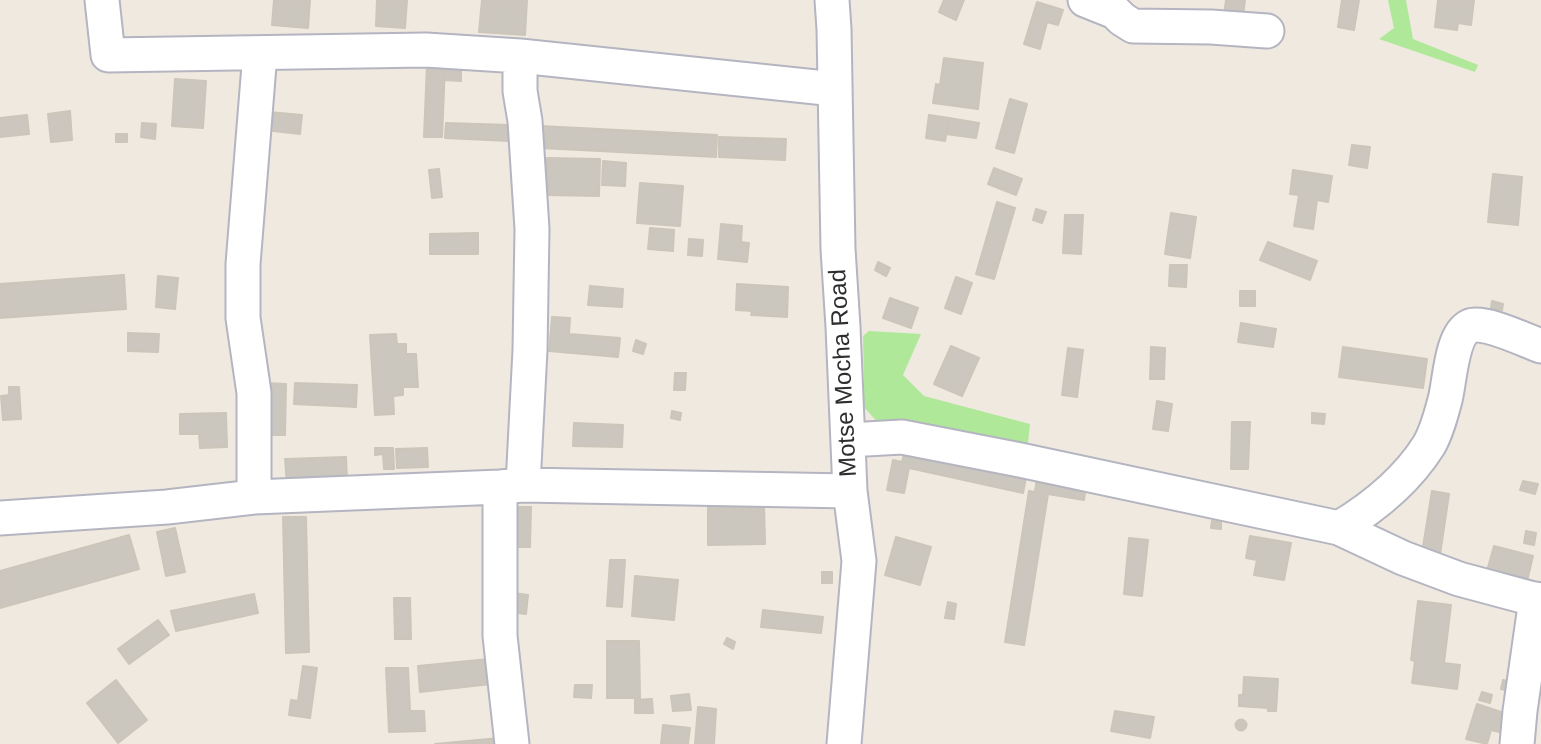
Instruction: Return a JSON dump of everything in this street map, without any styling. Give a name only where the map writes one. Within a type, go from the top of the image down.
[{"type":"street","points":[[102,0],[108,55],[426,50],[520,56],[835,89]]},
{"type":"street","name":"Motse Mocha Road","points":[[832,0],[838,249],[850,491],[859,561],[844,744]]},
{"type":"street","points":[[1085,0],[1115,12],[1133,26],[1267,31]]},
{"type":"street","points":[[254,497],[254,393],[243,318],[243,264],[260,52]]},
{"type":"street","points":[[512,744],[500,636],[512,486],[530,350],[532,229],[525,121],[520,91],[520,56]]},
{"type":"street","points":[[1339,528],[1383,498],[1409,471],[1429,444],[1447,393],[1451,361],[1466,329],[1473,324],[1486,325],[1541,346]]},
{"type":"street","points":[[848,440],[902,437],[1339,528],[1404,558],[1459,579],[1539,600],[1517,744]]},
{"type":"street","points":[[0,518],[167,507],[254,497],[512,486],[850,491]]},
{"type":"green space","points":[[1388,0],[1406,0],[1413,39],[1478,65],[1475,72],[1379,39],[1394,28]]},
{"type":"green space","points":[[869,331],[921,334],[903,375],[924,396],[1030,424],[1027,452],[885,430],[858,401],[864,385],[863,336]]},
{"type":"building","points":[[274,0],[310,0],[308,28],[272,25]]},
{"type":"building","points":[[377,0],[407,0],[405,28],[376,26]]},
{"type":"building","points":[[482,0],[527,0],[525,35],[479,32]]},
{"type":"building","points":[[944,0],[964,0],[956,20],[939,12]]},
{"type":"building","points":[[1226,0],[1245,0],[1243,17],[1224,15]]},
{"type":"building","points":[[1342,0],[1359,0],[1354,30],[1338,27]]},
{"type":"building","points":[[1438,0],[1474,0],[1471,25],[1458,23],[1457,30],[1435,27]]},
{"type":"building","points":[[1037,2],[1063,10],[1058,25],[1047,22],[1040,49],[1024,44]]},
{"type":"building","points":[[944,58],[983,63],[978,109],[933,103],[936,84],[940,85]]},
{"type":"building","points":[[427,64],[445,65],[442,137],[424,137]]},
{"type":"building","points":[[445,65],[461,65],[461,81],[444,80]]},
{"type":"building","points":[[175,79],[206,81],[203,128],[172,126]]},
{"type":"building","points":[[1010,99],[1027,104],[1014,153],[996,148]]},
{"type":"building","points":[[70,111],[72,140],[51,142],[48,114]]},
{"type":"building","points":[[258,111],[302,115],[300,134],[256,129]]},
{"type":"building","points":[[27,115],[29,134],[0,137],[0,118]]},
{"type":"building","points":[[929,115],[949,118],[945,141],[926,138]]},
{"type":"building","points":[[949,118],[979,123],[976,138],[946,134]]},
{"type":"building","points":[[142,123],[156,124],[155,139],[141,137]]},
{"type":"building","points":[[446,123],[509,125],[509,141],[445,138]]},
{"type":"building","points":[[540,126],[717,135],[716,157],[540,148]]},
{"type":"building","points":[[116,134],[127,134],[127,142],[116,142]]},
{"type":"building","points":[[719,137],[786,139],[785,160],[719,157]]},
{"type":"building","points":[[1352,145],[1370,147],[1367,168],[1349,165]]},
{"type":"building","points":[[547,158],[600,159],[599,196],[546,195]]},
{"type":"building","points":[[603,161],[626,163],[625,186],[602,185]]},
{"type":"building","points":[[994,168],[1022,179],[1016,195],[988,184]]},
{"type":"building","points":[[439,169],[442,197],[432,198],[429,170]]},
{"type":"building","points":[[1293,170],[1332,176],[1328,202],[1317,200],[1313,229],[1294,226],[1299,195],[1290,194]]},
{"type":"building","points":[[1493,174],[1522,177],[1518,225],[1488,222]]},
{"type":"building","points":[[640,183],[683,186],[680,226],[637,223]]},
{"type":"building","points":[[997,202],[1015,208],[994,279],[976,274]]},
{"type":"building","points":[[1036,209],[1046,212],[1042,223],[1033,220]]},
{"type":"building","points":[[1171,213],[1196,217],[1190,258],[1165,254]]},
{"type":"building","points":[[1065,215],[1083,215],[1081,254],[1063,253]]},
{"type":"building","points":[[721,224],[742,226],[741,242],[749,243],[747,262],[718,259]]},
{"type":"building","points":[[650,228],[674,230],[673,251],[648,249]]},
{"type":"building","points":[[478,233],[478,254],[430,254],[430,234]]},
{"type":"building","points":[[689,239],[703,240],[702,256],[688,255]]},
{"type":"building","points":[[1268,242],[1317,261],[1310,280],[1260,260]]},
{"type":"building","points":[[878,262],[890,268],[886,276],[875,270]]},
{"type":"building","points":[[1170,265],[1187,265],[1186,287],[1169,286]]},
{"type":"building","points":[[124,275],[126,309],[0,318],[0,284]]},
{"type":"building","points":[[158,276],[178,278],[175,309],[156,307]]},
{"type":"building","points":[[956,277],[972,283],[961,314],[945,308]]},
{"type":"building","points":[[737,284],[788,287],[787,317],[751,315],[752,311],[736,310]]},
{"type":"building","points":[[590,286],[623,289],[622,307],[588,305]]},
{"type":"building","points":[[1240,291],[1255,291],[1255,306],[1240,306]]},
{"type":"building","points":[[890,298],[918,308],[911,328],[883,318]]},
{"type":"building","points":[[1492,301],[1503,304],[1502,310],[1491,308]]},
{"type":"building","points":[[552,317],[570,318],[569,334],[620,338],[618,357],[549,351]]},
{"type":"building","points":[[1241,323],[1276,329],[1273,347],[1238,342]]},
{"type":"building","points":[[128,333],[159,334],[158,352],[128,351]]},
{"type":"building","points":[[396,334],[397,344],[406,344],[406,354],[416,354],[418,387],[403,387],[403,395],[393,396],[394,414],[375,415],[370,335]]},
{"type":"building","points":[[636,340],[646,344],[643,354],[633,351]]},
{"type":"building","points":[[951,346],[979,358],[962,396],[934,384]]},
{"type":"building","points":[[1151,347],[1165,348],[1164,379],[1150,379]]},
{"type":"building","points":[[1343,347],[1427,359],[1423,388],[1339,377]]},
{"type":"building","points":[[1068,348],[1083,350],[1077,397],[1062,395]]},
{"type":"building","points":[[675,373],[686,373],[685,390],[674,390]]},
{"type":"building","points":[[265,383],[286,384],[285,435],[265,435]]},
{"type":"building","points":[[295,383],[357,385],[356,407],[294,404]]},
{"type":"building","points":[[9,387],[19,387],[21,419],[3,420],[1,396],[9,395]]},
{"type":"building","points":[[1157,401],[1172,404],[1168,431],[1153,429]]},
{"type":"building","points":[[672,411],[681,413],[680,420],[671,418]]},
{"type":"building","points":[[226,413],[227,447],[200,448],[199,434],[180,434],[180,414]]},
{"type":"building","points":[[1312,413],[1325,414],[1324,424],[1312,423]]},
{"type":"building","points":[[1232,422],[1250,422],[1248,469],[1231,469]]},
{"type":"building","points":[[574,423],[623,425],[622,447],[573,446]]},
{"type":"building","points":[[906,445],[1027,472],[1023,493],[909,468],[904,493],[887,490],[893,460],[902,462]]},
{"type":"building","points":[[375,448],[393,448],[394,469],[384,469],[383,454],[375,455]]},
{"type":"building","points":[[427,448],[428,467],[397,468],[396,449]]},
{"type":"building","points":[[346,457],[347,481],[287,484],[285,459]]},
{"type":"building","points":[[1038,470],[1087,478],[1084,500],[1048,494],[1024,645],[1005,642],[1029,491],[1035,492]]},
{"type":"building","points":[[1523,481],[1538,484],[1535,494],[1520,490]]},
{"type":"building","points":[[1432,491],[1449,494],[1440,555],[1422,553]]},
{"type":"building","points":[[764,504],[765,544],[708,545],[708,505]]},
{"type":"building","points":[[511,507],[531,507],[530,547],[511,547]]},
{"type":"building","points":[[283,517],[306,517],[309,652],[286,653]]},
{"type":"building","points":[[1212,521],[1221,522],[1221,529],[1211,528]]},
{"type":"building","points":[[175,528],[185,572],[166,576],[157,532]]},
{"type":"building","points":[[1526,531],[1536,533],[1534,545],[1524,543]]},
{"type":"building","points":[[129,535],[139,569],[0,608],[0,571]]},
{"type":"building","points":[[1250,536],[1291,543],[1284,580],[1254,575],[1257,560],[1246,558]]},
{"type":"building","points":[[896,537],[931,547],[920,585],[885,575]]},
{"type":"building","points":[[1129,538],[1148,540],[1142,596],[1124,594]]},
{"type":"building","points":[[1494,546],[1533,556],[1527,581],[1487,571]]},
{"type":"building","points":[[610,560],[625,560],[622,607],[607,606]]},
{"type":"building","points":[[822,572],[832,572],[832,583],[822,583]]},
{"type":"building","points":[[635,576],[678,580],[674,620],[632,616]]},
{"type":"building","points":[[513,593],[528,595],[526,614],[511,612]]},
{"type":"building","points":[[254,594],[258,613],[176,631],[171,611]]},
{"type":"building","points":[[394,598],[410,598],[411,639],[395,639]]},
{"type":"building","points":[[1418,601],[1451,605],[1444,663],[1460,665],[1457,689],[1412,683],[1415,661],[1411,660]]},
{"type":"building","points":[[948,602],[956,604],[954,619],[945,618]]},
{"type":"building","points":[[763,610],[823,617],[821,633],[761,627]]},
{"type":"building","points":[[158,620],[169,635],[129,664],[118,649]]},
{"type":"building","points":[[727,638],[735,642],[733,649],[724,644]]},
{"type":"building","points":[[607,641],[639,641],[640,698],[607,698]]},
{"type":"building","points":[[489,659],[491,684],[420,692],[418,666]]},
{"type":"building","points":[[303,666],[317,668],[310,718],[289,715],[291,700],[298,701]]},
{"type":"building","points":[[386,668],[408,668],[410,711],[424,711],[425,731],[389,732]]},
{"type":"building","points":[[1244,677],[1278,679],[1276,711],[1239,706]]},
{"type":"building","points":[[116,680],[147,720],[118,743],[87,703]]},
{"type":"building","points":[[1503,680],[1511,682],[1509,691],[1501,689]]},
{"type":"building","points":[[575,685],[592,685],[591,698],[574,697]]},
{"type":"building","points":[[1482,692],[1492,695],[1490,703],[1479,700]]},
{"type":"building","points":[[689,694],[691,710],[673,711],[671,696]]},
{"type":"building","points":[[652,699],[653,713],[635,713],[635,700]]},
{"type":"building","points":[[1477,704],[1510,715],[1503,733],[1491,730],[1487,744],[1466,739]]},
{"type":"building","points":[[698,707],[716,709],[714,744],[695,744]]},
{"type":"building","points":[[1115,711],[1154,717],[1150,738],[1111,731]]},
{"type":"building","points":[[1241,719],[1247,725],[1241,731],[1235,725]]},
{"type":"building","points":[[663,725],[690,728],[688,744],[661,744]]},
{"type":"building","points":[[499,738],[500,744],[435,744]]}]
